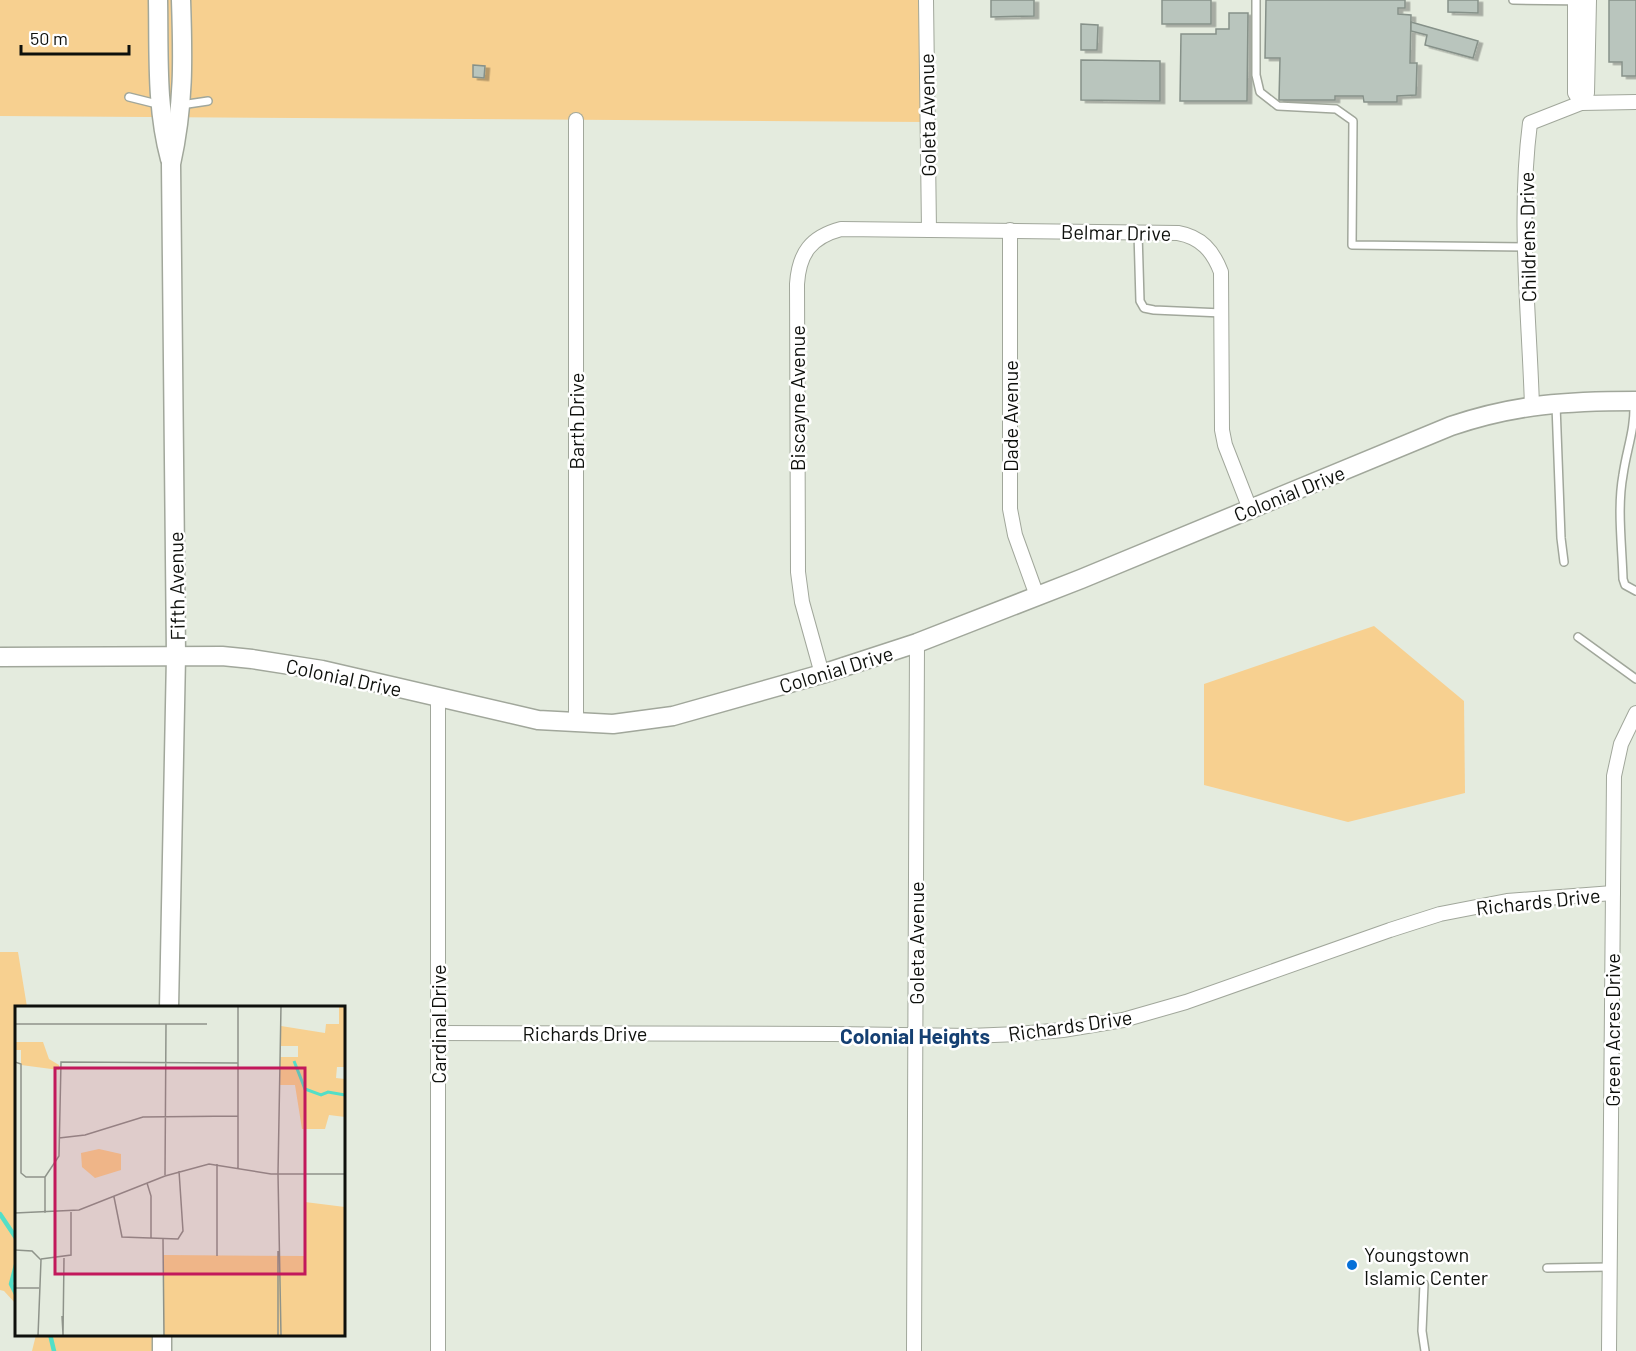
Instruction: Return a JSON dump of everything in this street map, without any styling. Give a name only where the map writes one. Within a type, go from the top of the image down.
[{"type":"street","name":"Fifth Avenue","points":[[158,0],[163,133],[171,164]]},
{"type":"street","name":"Fifth Avenue","points":[[169,1006],[176,656],[171,164],[181,105],[182,0]]},
{"type":"street","name":"Goleta Avenue","points":[[926,0],[929,230]]},
{"type":"street","points":[[1575,0],[1575,93],[1581,103]]},
{"type":"street","points":[[1581,103],[1587,93],[1588,0]]},
{"type":"street","points":[[1581,103],[1636,102]]},
{"type":"street","name":"Childrens Drive","points":[[1532,406],[1526,248],[1526,153],[1530,123],[1581,103]]},
{"type":"street","name":"Barth Drive","points":[[576,120],[576,722]]},
{"type":"street","name":"Biscayne Avenue","points":[[822,674],[802,602],[798,572],[798,271],[808,248],[829,232],[841,229],[929,230]]},
{"type":"street","name":"Belmar Drive","points":[[929,230],[1178,232],[1187,234],[1208,248],[1216,258],[1221,272],[1222,430],[1225,445],[1250,509]]},
{"type":"street","name":"Dade Avenue","points":[[1010,230],[1010,509],[1015,535],[1037,596]]},
{"type":"street","name":"Colonial Drive","points":[[0,657],[176,656],[252,659],[322,670],[525,718],[613,724],[673,716],[822,674],[917,643],[1478,417],[1556,403],[1635,401]]},
{"type":"street","name":"Goleta Avenue","points":[[914,1351],[917,643]]},
{"type":"street","name":"Cardinal Drive","points":[[438,698],[438,1351]]},
{"type":"street","name":"Green Acres Drive","points":[[1609,1351],[1614,776],[1621,744],[1636,713]]},
{"type":"street","name":"Richards Drive","points":[[438,1033],[970,1036],[1018,1034],[1123,1020],[1186,1002],[1440,914],[1507,901],[1613,893]]},
{"type":"lane","points":[[1256,0],[1256,75],[1260,92],[1278,106],[1336,110],[1353,122],[1352,245],[1526,248]]},
{"type":"lane","points":[[1513,0],[1588,0]]},
{"type":"lane","points":[[129,97],[161,105],[208,101]]},
{"type":"lane","points":[[1138,232],[1140,301],[1144,308],[1222,313]]},
{"type":"lane","points":[[1635,401],[1634,425],[1622,476],[1621,500],[1623,579],[1625,585],[1636,591]]},
{"type":"lane","points":[[1556,403],[1564,562]]},
{"type":"lane","points":[[1578,637],[1636,679]]},
{"type":"lane","points":[[1546,1268],[1610,1267]]},
{"type":"lane","points":[[1424,1284],[1422,1331],[1425,1351]]},
{"type":"shaded area","points":[[0,0],[926,0],[927,122],[0,116]]},
{"type":"shaded area","points":[[1374,626],[1464,701],[1465,793],[1348,822],[1204,785],[1204,684]]},
{"type":"shaded area","points":[[0,952],[18,952],[27,1006],[15,1006],[15,1303],[4,1291],[0,1290]]},
{"type":"shaded area","points":[[36,1336],[162,1336],[162,1351],[32,1351]]},
{"type":"building","points":[[991,0],[1034,0],[1034,16],[991,17]]},
{"type":"building","points":[[1162,0],[1211,0],[1211,24],[1162,24]]},
{"type":"building","points":[[1266,0],[1405,0],[1405,8],[1398,8],[1398,14],[1411,15],[1410,63],[1417,63],[1416,95],[1397,96],[1397,102],[1364,102],[1363,96],[1335,96],[1335,100],[1279,100],[1280,58],[1265,58]]},
{"type":"building","points":[[1448,0],[1478,0],[1478,13],[1448,12]]},
{"type":"building","points":[[1609,0],[1636,0],[1636,76],[1622,76],[1622,62],[1609,62]]},
{"type":"building","points":[[1229,13],[1248,13],[1247,101],[1180,101],[1181,34],[1216,34],[1216,29],[1229,29]]},
{"type":"building","points":[[1411,22],[1478,41],[1473,58],[1425,45],[1427,35],[1411,31]]},
{"type":"building","points":[[1081,24],[1098,25],[1097,50],[1081,50]]},
{"type":"building","points":[[1081,60],[1160,61],[1160,101],[1081,100]]},
{"type":"building","points":[[473,65],[485,66],[484,78],[473,77]]},
{"type":"waterway","points":[[0,1214],[15,1236]]},
{"type":"waterway","points":[[15,1269],[11,1284],[15,1292]]},
{"type":"waterway","points":[[50,1336],[54,1351]]},
{"type":"place","name":"Youngstown Islamic Center","points":[[1352,1265]]},
{"type":"district","name":"Colonial Heights","points":[[915,1035]]}]
